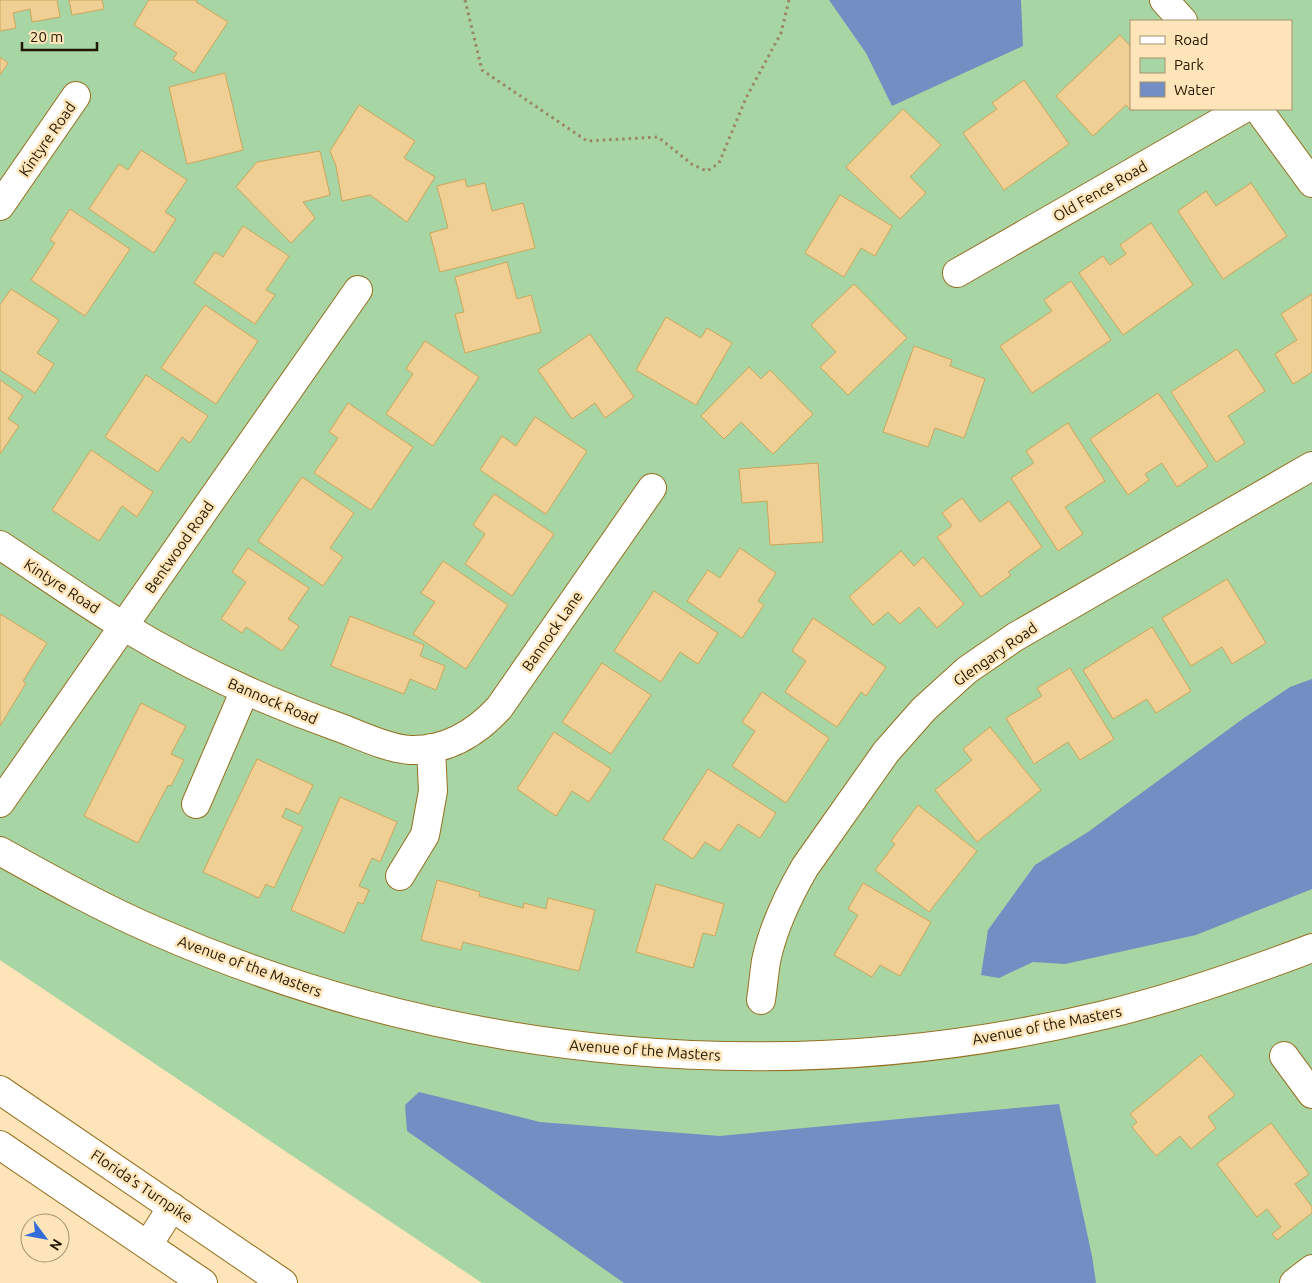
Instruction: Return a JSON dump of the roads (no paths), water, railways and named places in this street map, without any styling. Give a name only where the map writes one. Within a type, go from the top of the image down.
[{"type":"main road","points":[[1164,0],[1182,20]]},
{"type":"main road","name":"Kintyre Road","points":[[0,206],[76,96]]},
{"type":"main road","name":"Old Fence Road","points":[[957,273],[1241,110]]},
{"type":"main road","points":[[1259,110],[1312,183]]},
{"type":"main road","name":"Bentwood Road","points":[[0,803],[358,290]]},
{"type":"main road","name":"Glengary Road","points":[[761,1000],[766,960],[778,921],[795,884],[886,752],[924,708],[967,670],[1015,637],[1312,466]]},
{"type":"main road","name":"Bannock Lane","points":[[431,748],[457,742],[473,733],[498,708],[652,488]]},
{"type":"main road","name":"Kintyre Road","points":[[0,545],[124,626]]},
{"type":"main road","name":"Bannock Road","points":[[124,626],[198,667],[245,690],[316,720],[392,746],[409,750],[431,748]]},
{"type":"main road","points":[[196,804],[245,690]]},
{"type":"main road","points":[[400,876],[425,836],[433,791],[431,748]]},
{"type":"main road","name":"Avenue of the Masters","points":[[0,850],[74,892],[158,932],[245,967],[333,996],[457,1027],[515,1038],[653,1054],[760,1057],[851,1054],[1013,1034],[1104,1015],[1194,990],[1312,948]]},
{"type":"main road","points":[[1284,1056],[1312,1094]]},
{"type":"main road","name":"Florida's Turnpike","points":[[0,1090],[283,1283]]},
{"type":"main road","points":[[0,1145],[203,1283]]},
{"type":"main road","points":[[148,1245],[172,1207]]},
{"type":"main road","points":[[1294,1283],[1312,1269]]},
{"type":"water","points":[[829,0],[1021,0],[1023,46],[892,106],[866,53]]},
{"type":"water","points":[[1312,679],[1312,889],[1196,935],[1065,964],[1033,962],[999,978],[981,975],[988,930],[1035,865],[1088,832],[1244,718],[1290,687]]},
{"type":"water","points":[[419,1092],[540,1122],[720,1136],[1059,1104],[1092,1256],[1096,1283],[624,1283],[407,1131],[405,1105]]}]
